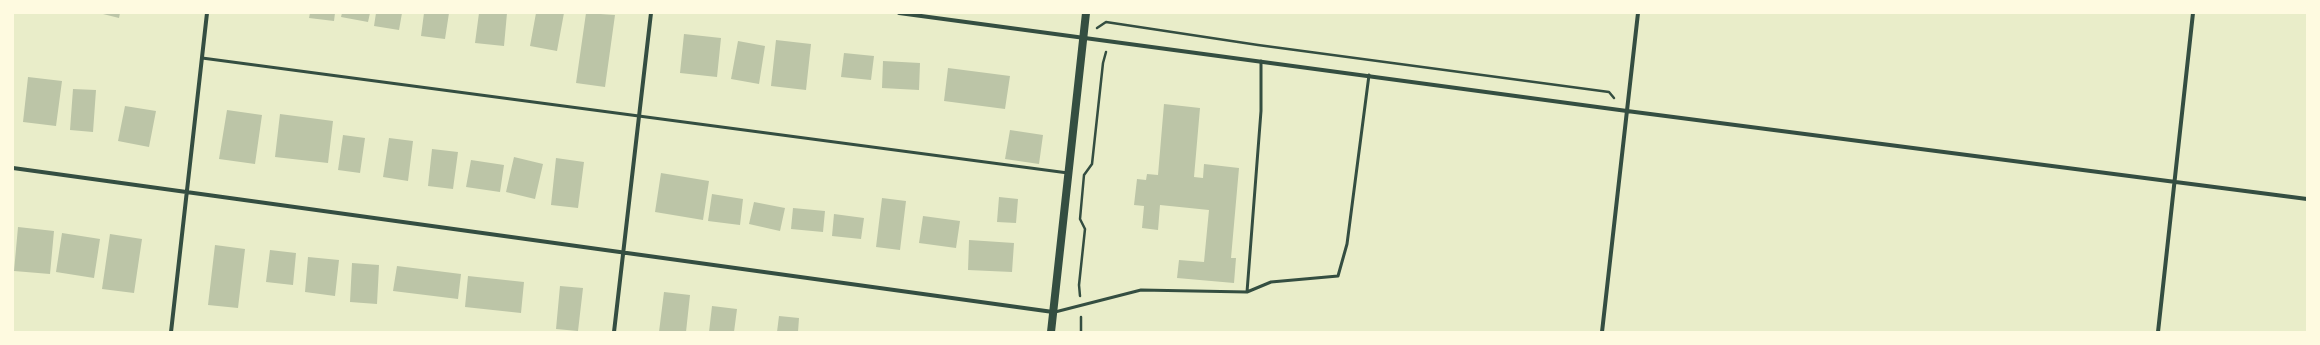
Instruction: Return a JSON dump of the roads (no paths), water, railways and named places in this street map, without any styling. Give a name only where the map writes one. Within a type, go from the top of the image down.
[{"type":"main road","points":[[1051,332],[1086,13]]},
{"type":"street","points":[[172,332],[207,13]]},
{"type":"street","points":[[614,332],[651,13]]},
{"type":"street","points":[[899,13],[1369,75],[1627,111],[2307,199]]},
{"type":"street","points":[[1602,332],[1638,13]]},
{"type":"street","points":[[2158,332],[2193,13]]},
{"type":"street","points":[[13,168],[1053,312]]},
{"type":"lane","points":[[202,58],[1068,173]]},
{"type":"lane","points":[[1247,292],[1261,111],[1261,61]]},
{"type":"lane","points":[[1053,312],[1142,290],[1247,292],[1271,282],[1338,276],[1347,244],[1369,75]]}]
